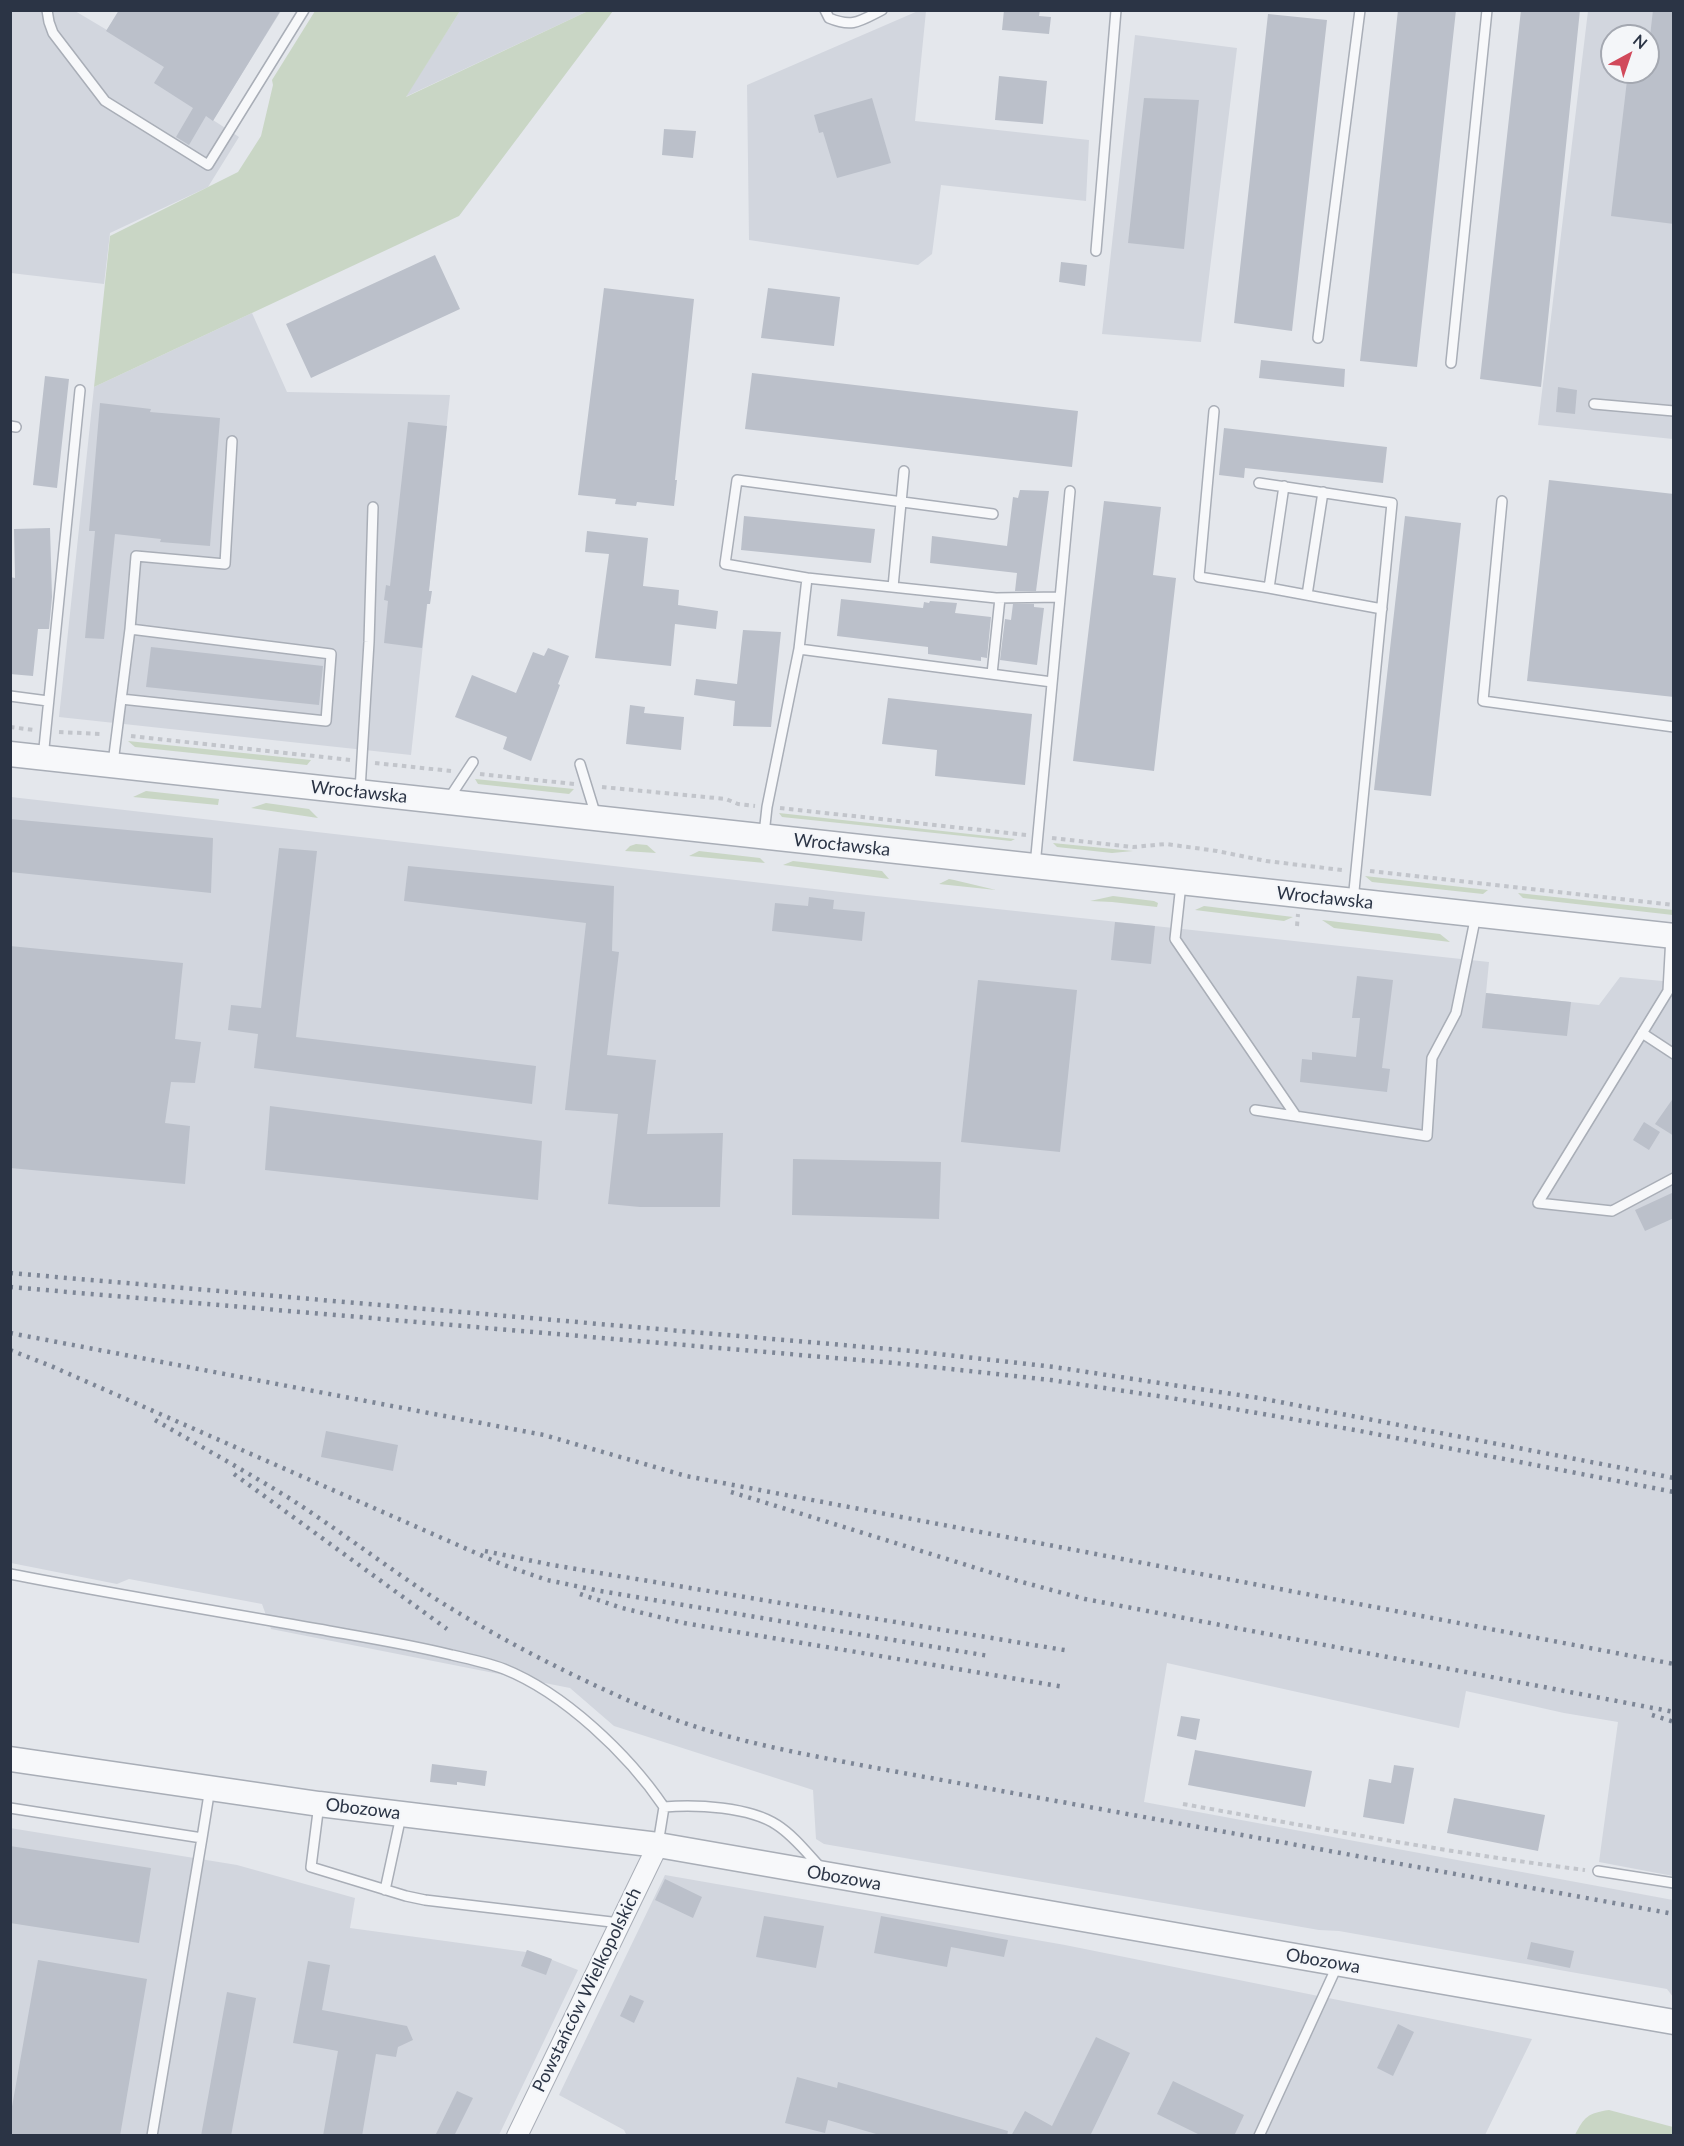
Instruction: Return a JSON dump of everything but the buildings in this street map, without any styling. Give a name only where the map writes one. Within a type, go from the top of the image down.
[{"type":"street","name":"Wrocławska","points":[[10,754],[1672,936]]},
{"type":"street","name":"Obozowa","points":[[10,1759],[319,1804],[658,1845],[1674,2022]]},
{"type":"street","name":"Powstańców Wielkopolskich","points":[[518,2136],[658,1845]]},
{"type":"lane","points":[[47,10],[53,33],[105,101],[208,165],[303,10]]},
{"type":"lane","points":[[825,10],[829,18],[843,24],[859,21],[882,10]]},
{"type":"lane","points":[[1096,251],[1116,10]]},
{"type":"lane","points":[[1318,338],[1360,10]]},
{"type":"lane","points":[[1451,363],[1487,10]]},
{"type":"lane","points":[[43,758],[80,390]]},
{"type":"lane","points":[[1594,404],[1674,411]]},
{"type":"lane","points":[[1214,411],[1199,577],[1382,609]]},
{"type":"lane","points":[[113,766],[130,629],[136,556],[225,564],[232,441]]},
{"type":"lane","points":[[893,587],[904,471]]},
{"type":"lane","points":[[993,514],[737,480],[725,564],[807,578],[1000,598],[1060,597]]},
{"type":"lane","points":[[1259,483],[1392,503],[1353,900]]},
{"type":"lane","points":[[1269,588],[1284,486]]},
{"type":"lane","points":[[1035,866],[1070,491]]},
{"type":"lane","points":[[1307,595],[1323,492]]},
{"type":"lane","points":[[1502,501],[1483,701],[1674,727]]},
{"type":"lane","points":[[359,792],[369,642],[373,507]]},
{"type":"lane","points":[[763,836],[800,649],[807,578]]},
{"type":"lane","points":[[992,674],[1000,598]]},
{"type":"lane","points":[[121,699],[326,721],[331,654],[130,629]]},
{"type":"lane","points":[[800,649],[1052,682]]},
{"type":"lane","points":[[10,696],[48,700]]},
{"type":"lane","points":[[446,802],[473,762]]},
{"type":"lane","points":[[580,764],[597,818]]},
{"type":"lane","points":[[1181,882],[1175,939],[1296,1116]]},
{"type":"lane","points":[[1255,1110],[1427,1136],[1432,1059],[1456,1013],[1476,915]]},
{"type":"lane","points":[[1672,936],[1668,991],[1538,1203],[1611,1211],[1674,1178]]},
{"type":"lane","points":[[1642,1033],[1674,1054]]},
{"type":"lane","points":[[10,1574],[385,1641],[455,1656],[505,1670],[553,1697],[584,1720],[635,1769],[664,1807],[658,1845]]},
{"type":"lane","points":[[152,2136],[210,1788]]},
{"type":"lane","points":[[319,1804],[311,1867],[425,1900],[620,1923]]},
{"type":"lane","points":[[664,1807],[704,1806],[766,1819],[789,1834],[828,1875]]},
{"type":"lane","points":[[10,1808],[202,1838]]},
{"type":"lane","points":[[385,1890],[402,1814]]},
{"type":"lane","points":[[1598,1871],[1674,1883]]},
{"type":"lane","points":[[1258,2136],[1338,1964]]},
{"type":"path","points":[[10,727],[116,735],[726,799],[738,804],[1133,847],[1166,844],[1266,861],[1674,905]]},
{"type":"path","points":[[1183,1804],[1365,1837],[1517,1861],[1598,1871]]},
{"type":"shaded area","points":[[11,11],[75,11],[107,30],[119,11],[281,11],[213,120],[239,137],[208,187],[110,233],[104,284],[11,273]]},
{"type":"shaded area","points":[[460,11],[588,11],[405,97]]},
{"type":"shaded area","points":[[918,11],[926,11],[915,121],[1089,140],[1086,201],[941,185],[932,254],[918,265],[749,240],[747,85]]},
{"type":"shaded area","points":[[1588,11],[1673,11],[1673,439],[1538,425]]},
{"type":"shaded area","points":[[1135,35],[1237,48],[1201,342],[1102,334]]},
{"type":"shaded area","points":[[252,313],[287,392],[450,395],[411,755],[59,717],[94,387]]},
{"type":"shaded area","points":[[11,797],[867,895],[1489,962],[1486,993],[1599,1005],[1620,977],[1673,982],[1673,1876],[1599,1862],[1618,1722],[1564,1713],[1466,1691],[1459,1728],[1167,1663],[1144,1802],[1673,1900],[1673,1997],[1667,1989],[824,1844],[816,1839],[813,1790],[614,1726],[570,1688],[271,1629],[262,1604],[129,1579],[117,1584],[11,1563]]},
{"type":"shaded area","points":[[10,1828],[237,1865],[355,1898],[350,1928],[526,1952],[527,1950],[578,1970],[499,2135],[11,2135]]},
{"type":"shaded area","points":[[665,1875],[1065,1945],[1532,2039],[1485,2135],[627,2136],[624,2130],[559,2095]]},
{"type":"green space","points":[[315,11],[460,11],[406,97],[588,11],[613,11],[459,216],[94,387],[110,236],[238,172],[261,136],[273,85],[272,80]]},
{"type":"green space","points":[[128,741],[311,760],[307,765],[135,747]]},
{"type":"green space","points":[[475,779],[574,789],[569,794],[478,784]]},
{"type":"green space","points":[[146,791],[219,799],[218,805],[133,797]]},
{"type":"green space","points":[[266,803],[309,809],[318,818],[251,808]]},
{"type":"green space","points":[[779,813],[1015,839],[1011,841],[782,817]]},
{"type":"green space","points":[[1053,843],[1133,851],[1112,853],[1057,847]]},
{"type":"green space","points":[[636,844],[647,845],[656,853],[625,851]]},
{"type":"green space","points":[[699,851],[760,858],[765,863],[689,856]]},
{"type":"green space","points":[[793,861],[882,871],[889,879],[783,865]]},
{"type":"green space","points":[[1365,876],[1488,890],[1483,894],[1372,882]]},
{"type":"green space","points":[[949,879],[954,880],[996,890],[939,884]]},
{"type":"green space","points":[[1518,893],[1673,910],[1673,915],[1523,898]]},
{"type":"green space","points":[[1113,896],[1158,903],[1157,907],[1090,901]]},
{"type":"green space","points":[[1204,906],[1293,917],[1284,921],[1195,910]]},
{"type":"green space","points":[[1322,920],[1440,934],[1450,942],[1334,928]]},
{"type":"green space","points":[[1609,2110],[1673,2127],[1672,2136],[1575,2135],[1588,2117]]},
{"type":"railway","points":[[10,1273],[912,1351],[1054,1367],[1259,1398],[1674,1478]]},
{"type":"railway","points":[[10,1287],[905,1364],[1051,1380],[1355,1430],[1674,1492]]},
{"type":"railway","points":[[10,1333],[544,1435],[686,1476],[1674,1664]]},
{"type":"railway","points":[[10,1350],[501,1564],[547,1580],[600,1591],[989,1656]]},
{"type":"railway","points":[[155,1420],[289,1498],[431,1596],[483,1627],[592,1684],[676,1720],[732,1737],[818,1757],[1674,1914]]},
{"type":"railway","points":[[234,1474],[447,1629]]},
{"type":"railway","points":[[731,1492],[1018,1581],[1085,1599],[1674,1712]]},
{"type":"railway","points":[[485,1551],[552,1565],[1070,1651]]},
{"type":"railway","points":[[580,1594],[622,1608],[684,1623],[1064,1687]]},
{"type":"railway","points":[[1652,1715],[1674,1722]]}]
